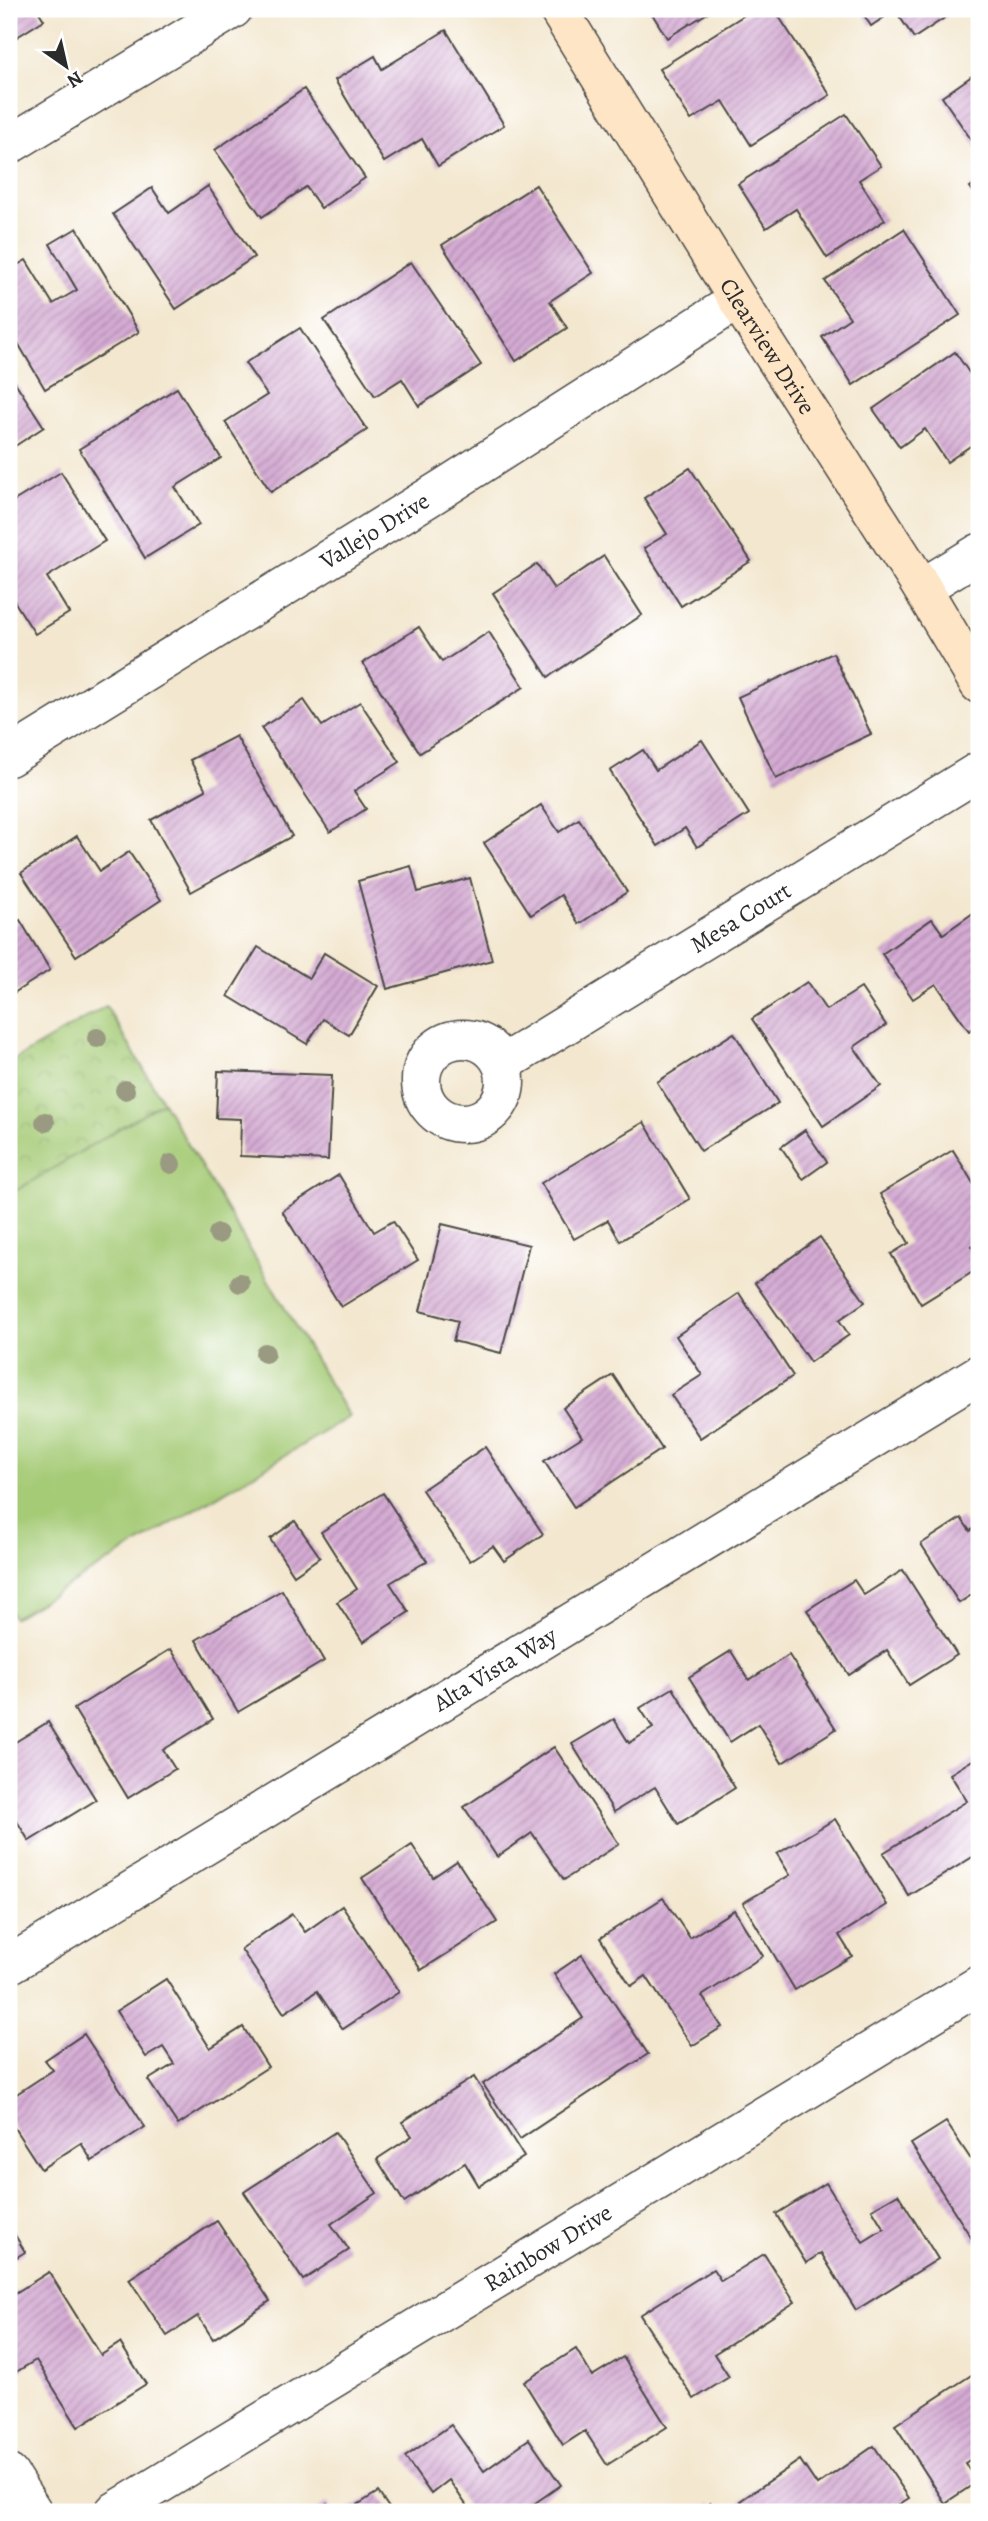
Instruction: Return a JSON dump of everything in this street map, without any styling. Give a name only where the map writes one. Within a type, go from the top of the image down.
[{"type":"street","points":[[9,145],[233,9]]},
{"type":"street","name":"Clearview Drive","points":[[558,9],[922,588],[979,684]]},
{"type":"street","name":"Vallejo Drive","points":[[9,757],[447,486],[738,299]]},
{"type":"street","points":[[922,588],[979,553]]},
{"type":"street","name":"Mesa Court","points":[[502,1065],[979,771]]},
{"type":"street","name":"Alta Vista Way","points":[[9,1965],[979,1374]]},
{"type":"street","name":"Rainbow Drive","points":[[114,2512],[979,1985]]},
{"type":"street","points":[[9,2474],[33,2512]]},
{"type":"green space","points":[[106,1006],[163,1102],[89,1149],[10,1194],[9,1063]]},
{"type":"green space","points":[[163,1102],[349,1417],[14,1618],[9,1610],[9,1195]]},
{"type":"building","points":[[9,9],[37,9],[44,20],[9,42]]},
{"type":"building","points":[[649,9],[714,9],[667,38]]},
{"type":"building","points":[[754,9],[774,9],[830,95],[751,145],[723,101],[691,120],[659,69]]},
{"type":"building","points":[[860,9],[958,9],[914,38],[895,10],[871,26]]},
{"type":"building","points":[[446,30],[504,125],[438,166],[422,139],[384,162],[335,80],[375,56],[382,69]]},
{"type":"building","points":[[979,71],[979,151],[942,97]]},
{"type":"building","points":[[304,89],[365,178],[321,208],[306,187],[262,217],[215,150]]},
{"type":"building","points":[[846,114],[881,166],[859,180],[885,220],[827,258],[796,209],[766,228],[738,184]]},
{"type":"building","points":[[979,181],[979,200],[970,187]]},
{"type":"building","points":[[536,185],[593,273],[550,301],[567,328],[516,361],[442,245]]},
{"type":"building","points":[[208,186],[254,257],[176,309],[113,214],[152,188],[169,213]]},
{"type":"building","points":[[77,228],[139,332],[45,389],[9,328],[9,270],[26,260],[53,304],[77,290],[50,244]]},
{"type":"building","points":[[904,229],[960,315],[853,385],[822,337],[850,318],[825,281]]},
{"type":"building","points":[[411,262],[481,365],[419,406],[402,379],[375,396],[324,320]]},
{"type":"building","points":[[300,328],[367,430],[271,492],[225,422],[267,395],[245,363]]},
{"type":"building","points":[[955,352],[979,387],[979,440],[947,462],[925,429],[900,447],[873,409]]},
{"type":"building","points":[[9,373],[44,427],[9,450]]},
{"type":"building","points":[[177,388],[221,458],[175,487],[199,525],[145,558],[79,449]]},
{"type":"building","points":[[690,468],[751,561],[681,606],[644,548],[667,534],[644,498]]},
{"type":"building","points":[[61,472],[105,541],[47,577],[69,613],[35,634],[9,593],[9,504]]},
{"type":"building","points":[[604,556],[642,615],[548,677],[493,593],[537,564],[554,589]]},
{"type":"building","points":[[419,627],[442,662],[489,632],[524,687],[420,753],[363,663]]},
{"type":"building","points":[[833,653],[871,734],[776,779],[738,697]]},
{"type":"building","points":[[304,700],[322,726],[360,702],[400,762],[354,791],[366,809],[330,832],[261,728]]},
{"type":"building","points":[[236,736],[292,836],[191,892],[151,820],[206,790],[190,760]]},
{"type":"building","points":[[702,740],[749,814],[697,847],[685,828],[658,846],[610,771],[643,750],[656,770]]},
{"type":"building","points":[[541,805],[559,832],[579,819],[627,892],[579,924],[561,895],[531,915],[484,843]]},
{"type":"building","points":[[77,836],[100,871],[129,852],[161,900],[76,956],[21,873]]},
{"type":"building","points":[[411,866],[418,892],[470,878],[492,960],[387,989],[358,881]]},
{"type":"building","points":[[979,909],[979,1024],[969,1031],[936,984],[913,999],[882,954],[932,919],[943,934]]},
{"type":"building","points":[[20,920],[50,970],[9,996],[9,927]]},
{"type":"building","points":[[258,947],[309,978],[324,953],[378,986],[349,1035],[323,1019],[307,1044],[228,996]]},
{"type":"building","points":[[807,982],[826,1010],[861,988],[886,1025],[854,1047],[881,1086],[823,1126],[752,1019]]},
{"type":"building","points":[[734,1033],[778,1103],[701,1151],[657,1082]]},
{"type":"building","points":[[218,1071],[332,1075],[328,1160],[240,1156],[241,1119],[216,1118]]},
{"type":"building","points":[[644,1122],[690,1199],[620,1241],[608,1220],[574,1239],[541,1183]]},
{"type":"building","points":[[805,1130],[827,1162],[803,1179],[781,1147]]},
{"type":"building","points":[[953,1150],[979,1193],[979,1241],[971,1246],[979,1259],[979,1268],[921,1304],[891,1254],[909,1243],[880,1194]]},
{"type":"building","points":[[339,1175],[374,1232],[393,1221],[418,1260],[341,1307],[282,1211]]},
{"type":"building","points":[[442,1224],[529,1245],[501,1353],[453,1341],[458,1321],[420,1311]]},
{"type":"building","points":[[820,1237],[865,1302],[839,1320],[849,1335],[810,1362],[755,1283]]},
{"type":"building","points":[[739,1293],[793,1376],[700,1438],[671,1395],[702,1375],[676,1336]]},
{"type":"building","points":[[613,1375],[662,1449],[574,1507],[544,1461],[582,1437],[563,1408]]},
{"type":"building","points":[[485,1447],[543,1534],[504,1561],[493,1546],[470,1561],[422,1490]]},
{"type":"building","points":[[383,1493],[427,1561],[390,1583],[409,1612],[363,1642],[337,1602],[357,1589],[321,1532]]},
{"type":"building","points":[[961,1518],[970,1531],[979,1525],[979,1590],[959,1603],[921,1544]]},
{"type":"building","points":[[295,1521],[320,1557],[294,1575],[270,1539]]},
{"type":"building","points":[[903,1570],[957,1655],[909,1685],[887,1650],[849,1675],[807,1610],[854,1580],[864,1595]]},
{"type":"building","points":[[282,1590],[324,1661],[238,1712],[196,1640]]},
{"type":"building","points":[[171,1649],[213,1719],[163,1750],[175,1769],[128,1798],[74,1709]]},
{"type":"building","points":[[731,1651],[749,1680],[789,1655],[836,1729],[782,1763],[758,1724],[730,1742],[689,1677]]},
{"type":"building","points":[[673,1688],[735,1788],[678,1824],[655,1787],[614,1812],[572,1744],[614,1719],[629,1743],[653,1728],[640,1708]]},
{"type":"building","points":[[48,1722],[96,1800],[29,1841],[9,1808],[9,1746]]},
{"type":"building","points":[[554,1747],[619,1844],[564,1880],[532,1833],[497,1857],[464,1807]]},
{"type":"building","points":[[979,1756],[979,1853],[909,1896],[883,1853],[967,1801],[950,1774]]},
{"type":"building","points":[[835,1819],[887,1905],[839,1935],[852,1956],[795,1990],[743,1903],[790,1875],[777,1854]]},
{"type":"building","points":[[412,1845],[433,1877],[457,1861],[497,1922],[421,1970],[362,1878]]},
{"type":"building","points":[[663,1898],[690,1938],[734,1910],[763,1956],[702,1996],[722,2027],[692,2046],[646,1976],[631,1986],[600,1938]]},
{"type":"building","points":[[342,1906],[399,1992],[343,2029],[317,1991],[284,2013],[241,1949],[292,1914],[305,1932]]},
{"type":"building","points":[[582,1955],[648,2054],[520,2139],[483,2084],[583,2018],[554,1974]]},
{"type":"building","points":[[166,1979],[210,2048],[243,2027],[268,2067],[178,2125],[148,2080],[174,2064],[163,2047],[146,2057],[116,2011]]},
{"type":"building","points":[[84,2034],[145,2127],[92,2161],[81,2143],[41,2169],[9,2120],[9,2099],[53,2070],[45,2060]]},
{"type":"building","points":[[474,2077],[524,2157],[479,2186],[465,2163],[404,2202],[377,2159],[412,2136],[402,2122]]},
{"type":"building","points":[[946,2122],[974,2164],[979,2161],[979,2239],[974,2242],[911,2144]]},
{"type":"building","points":[[335,2132],[377,2193],[331,2224],[349,2250],[303,2280],[244,2192]]},
{"type":"building","points":[[826,2183],[863,2242],[884,2229],[872,2209],[898,2194],[938,2259],[856,2310],[821,2253],[806,2263],[776,2214]]},
{"type":"building","points":[[217,2221],[270,2301],[213,2339],[198,2316],[167,2336],[129,2279]]},
{"type":"building","points":[[9,2225],[25,2252],[9,2262]]},
{"type":"building","points":[[764,2254],[795,2302],[714,2354],[729,2377],[694,2399],[640,2315],[713,2269],[721,2281]]},
{"type":"building","points":[[49,2272],[101,2355],[120,2343],[146,2384],[78,2427],[36,2360],[11,2375],[9,2371],[9,2297]]},
{"type":"building","points":[[576,2349],[592,2376],[623,2357],[667,2427],[607,2465],[585,2431],[563,2445],[524,2382]]},
{"type":"building","points":[[979,2370],[979,2454],[965,2463],[977,2482],[945,2503],[895,2425]]},
{"type":"building","points":[[451,2425],[484,2471],[529,2439],[561,2485],[522,2512],[471,2512],[449,2480],[431,2494],[405,2457]]},
{"type":"building","points":[[874,2446],[909,2498],[887,2512],[748,2512],[740,2501],[800,2460],[817,2485]]},
{"type":"building","points":[[378,2492],[392,2512],[346,2512]]},
{"type":"building","points":[[327,2503],[334,2512],[313,2512]]},
{"type":"building","points":[[711,2503],[717,2512],[698,2512]]}]
